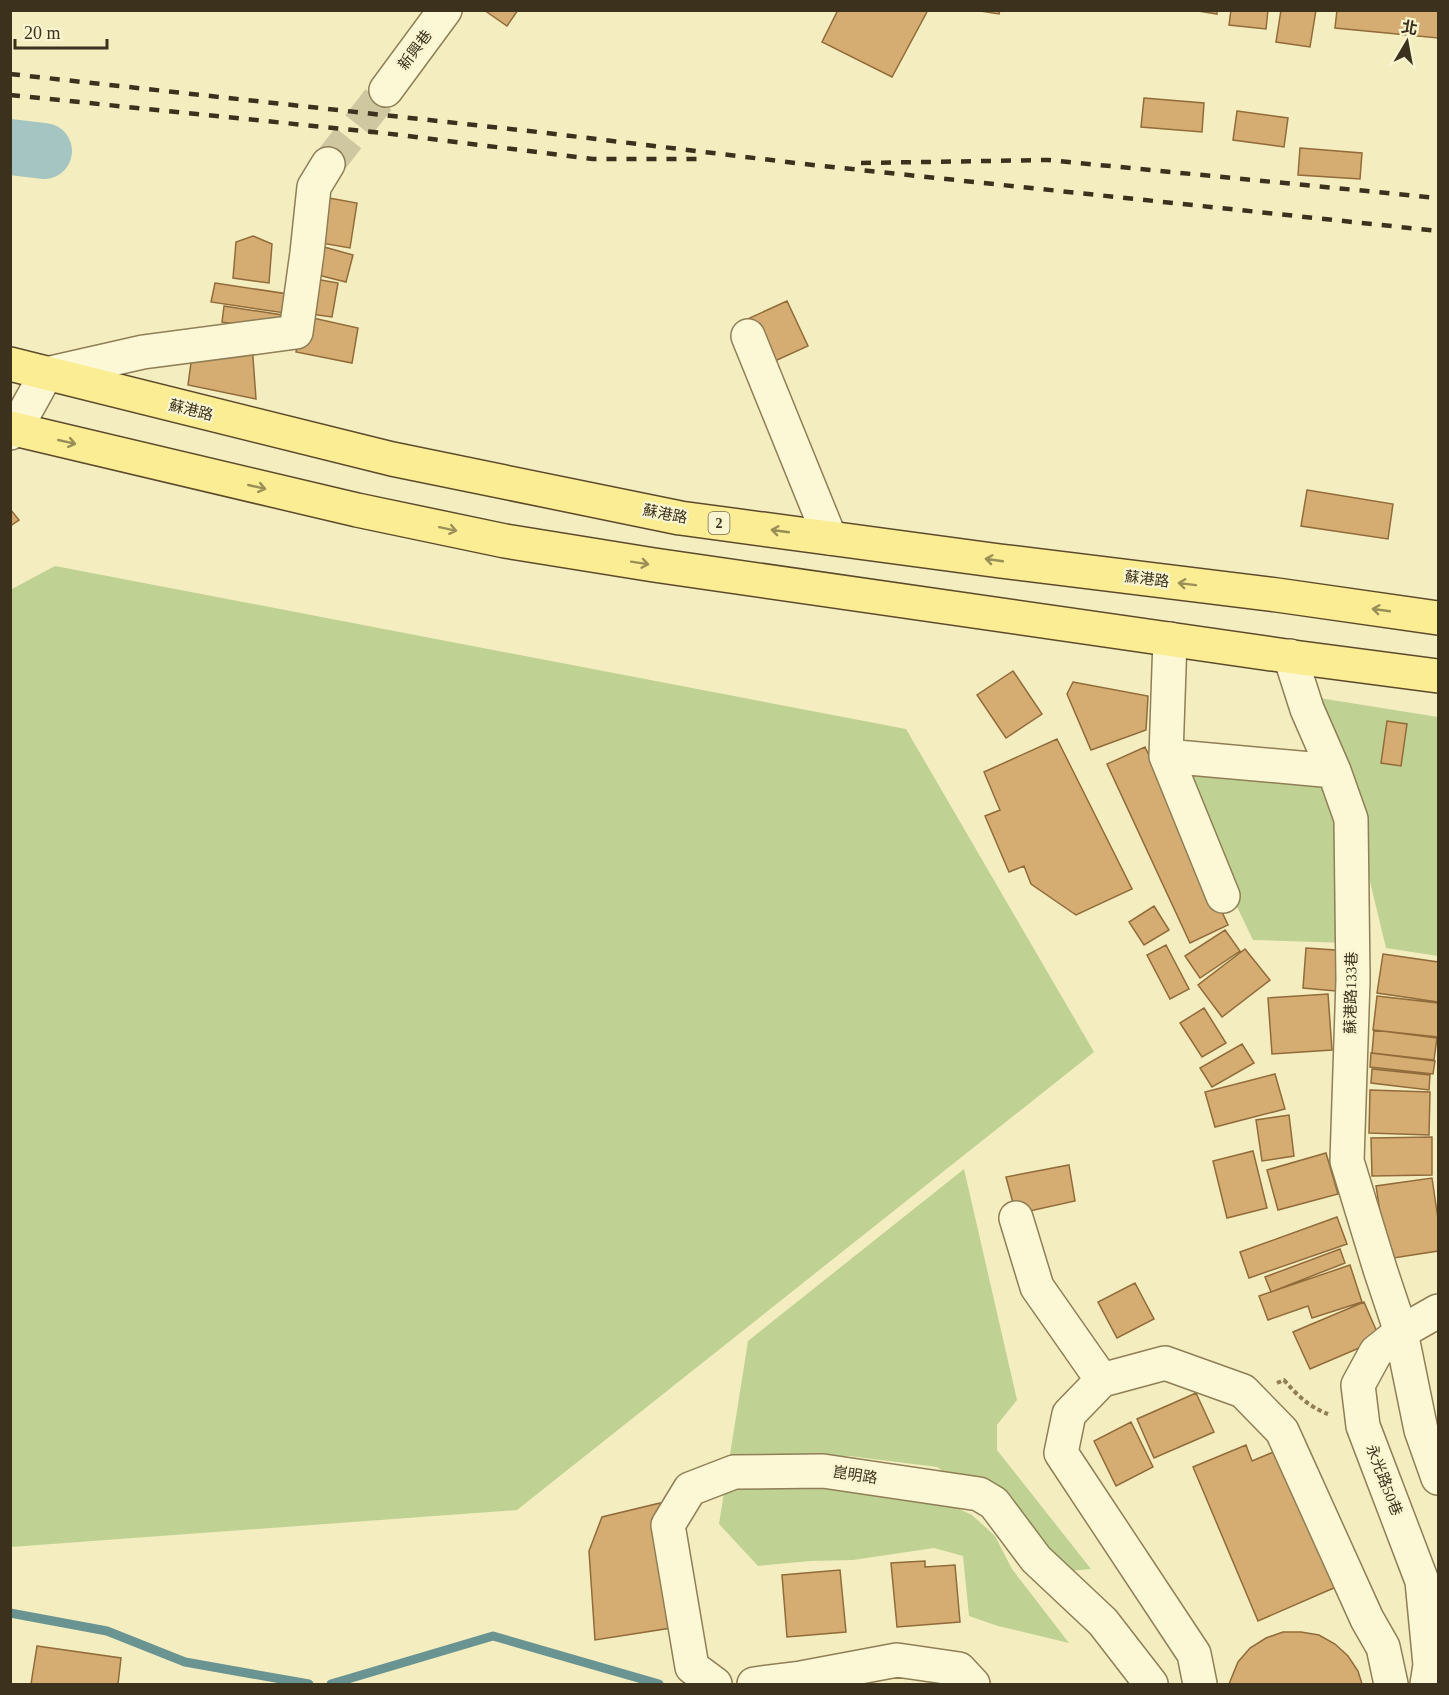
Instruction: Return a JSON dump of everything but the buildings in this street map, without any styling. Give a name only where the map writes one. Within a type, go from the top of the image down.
[{"type":"main road","name":"蘇港路","points":[[10,364],[392,459],[680,518],[1438,618]]},
{"type":"main road","points":[[12,430],[357,510],[505,541],[665,567],[1290,657],[1438,676]]},
{"type":"street","name":"新興巷","points":[[386,90],[445,10]]},
{"type":"street","points":[[12,430],[45,374],[143,352],[296,332],[314,187],[328,164]]},
{"type":"street","points":[[748,336],[830,538]]},
{"type":"street","points":[[1170,639],[1166,756],[1223,896]]},
{"type":"street","name":"蘇港路133巷","points":[[1290,657],[1307,709],[1334,771],[1351,819],[1353,980],[1347,1161],[1401,1332],[1421,1430],[1438,1478]]},
{"type":"street","points":[[1166,756],[1334,771]]},
{"type":"street","points":[[1016,1218],[1037,1287],[1102,1380]]},
{"type":"street","name":"永光路50巷","points":[[1426,1684],[1430,1665],[1422,1581],[1363,1426],[1358,1385],[1376,1352],[1401,1332],[1438,1311]]},
{"type":"street","points":[[1200,1684],[1194,1654],[1061,1453],[1069,1414],[1102,1380],[1165,1363],[1243,1391],[1282,1431],[1366,1619],[1383,1647],[1391,1684]]},
{"type":"street","name":"崑明路","points":[[715,1684],[692,1667],[668,1525],[690,1489],[734,1472],[823,1470],[980,1494],[994,1503],[1036,1559],[1103,1622],[1151,1684]]},
{"type":"street","points":[[754,1684],[801,1678],[897,1660],[959,1669],[973,1684]]},
{"type":"green space","points":[[55,566],[906,729],[1094,1052],[517,1510],[11,1547],[10,590]]},
{"type":"green space","points":[[1307,696],[1438,717],[1438,956],[1386,948],[1366,865]]},
{"type":"green space","points":[[1178,775],[1328,782],[1345,861],[1348,943],[1253,940],[1212,855]]},
{"type":"green space","points":[[964,1169],[1017,1400],[997,1425],[997,1450],[1091,1569],[1069,1571],[1030,1533],[937,1467],[849,1456],[771,1465],[812,1489],[872,1486],[944,1502],[972,1515],[995,1536],[1012,1569],[1069,1643],[998,1626],[969,1616],[963,1556],[934,1548],[853,1560],[758,1566],[719,1524],[748,1341]]},
{"type":"waterway","points":[[10,147],[44,151]]},
{"type":"waterway","points":[[10,1613],[107,1631],[185,1662],[309,1684]]},
{"type":"waterway","points":[[331,1684],[493,1636],[659,1684]]},
{"type":"tunnel","points":[[328,164],[386,90]]},
{"type":"railway","points":[[10,74],[538,132],[804,164],[1438,231]]},
{"type":"railway","points":[[10,95],[383,133],[593,159],[705,159]]},
{"type":"railway","points":[[861,163],[1048,160],[1438,198]]}]
